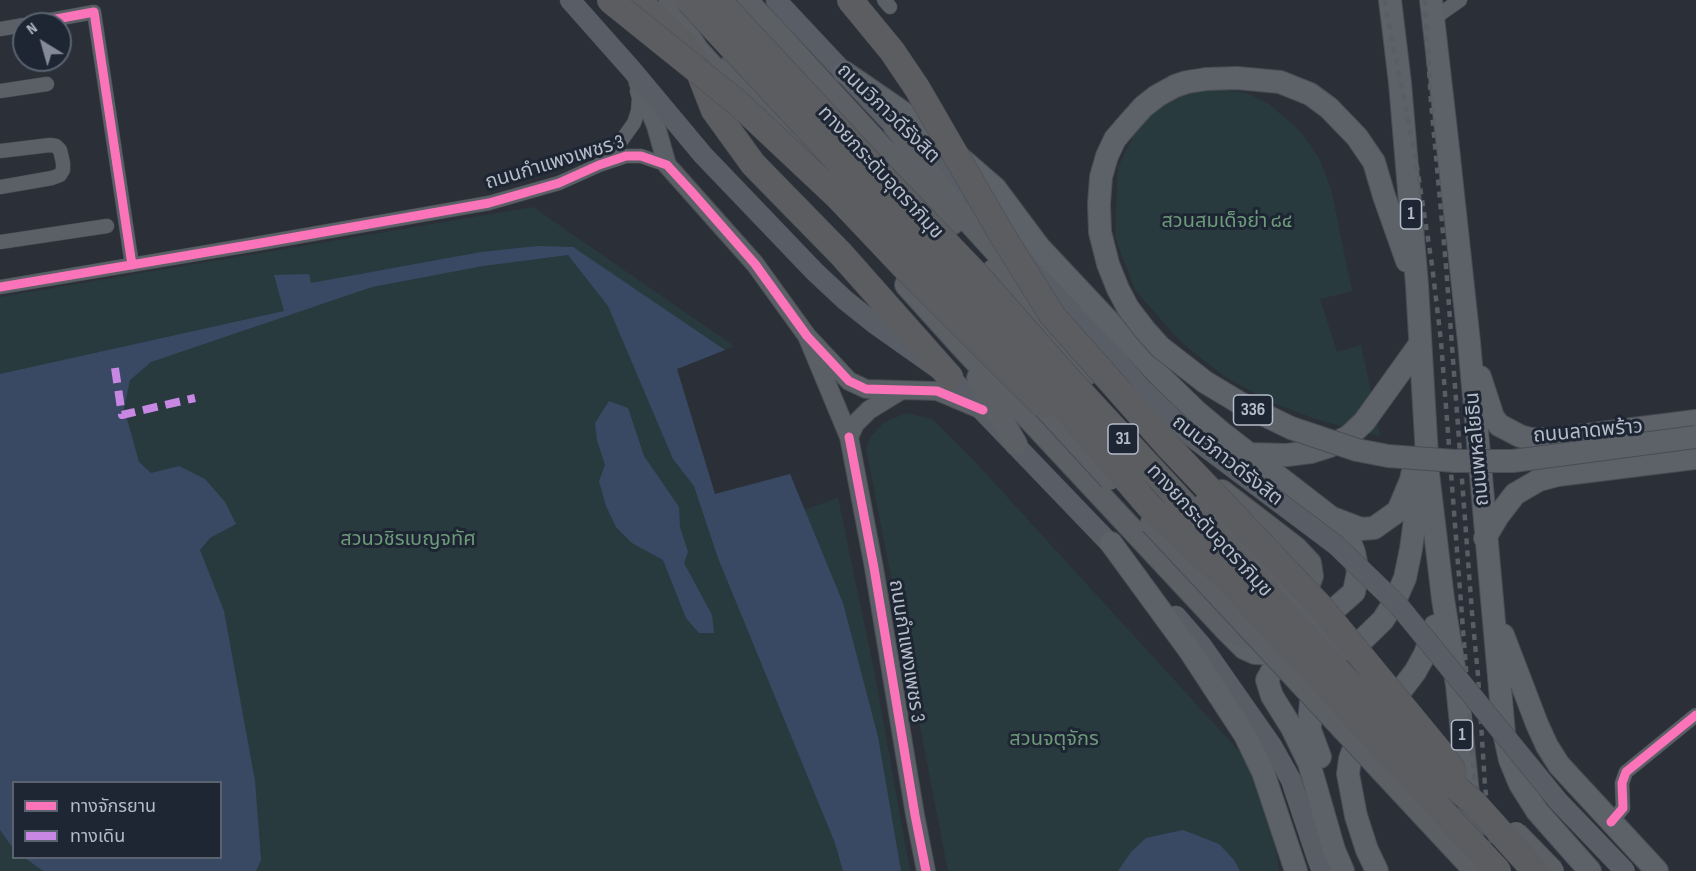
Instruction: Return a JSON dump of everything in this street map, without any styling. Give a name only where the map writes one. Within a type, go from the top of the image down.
[{"type":"highway","points":[[610,0],[738,103],[763,126],[838,197],[984,348],[1149,506]]},
{"type":"highway","points":[[639,0],[686,46],[696,64],[714,110],[753,164],[841,254],[950,377]]},
{"type":"highway","name":"ทางยกระดับอุตราภิมุข","points":[[718,0],[976,274],[1072,383],[1351,685],[1415,752],[1474,803],[1535,871]]},
{"type":"highway","name":"ถนนวิภาวดีรังสิต","points":[[746,0],[1294,599],[1553,871]]},
{"type":"highway","points":[[850,0],[892,51],[917,88],[1052,315],[1168,446],[1319,605],[1440,752],[1474,803]]},
{"type":"highway","points":[[674,2],[698,49],[961,346],[1226,630],[1246,637],[1263,634],[1282,620],[1305,595],[1312,576],[1310,563],[1296,548],[1199,474],[956,208],[895,127]]},
{"type":"highway","name":"ทางยกระดับอุตราภิมุข","points":[[674,2],[1023,360],[1149,506],[1232,584],[1498,871]]},
{"type":"highway","name":"31","points":[[674,2],[714,51],[1476,871]]},
{"type":"highway","points":[[961,346],[1016,444]]},
{"type":"main road","points":[[570,0],[632,70],[702,155],[815,272],[868,318],[950,377],[1111,543],[1202,646],[1272,746],[1291,780],[1322,871]]},
{"type":"main road","name":"ถนนวิภาวดีรังสิต","points":[[776,0],[895,127],[957,181],[1141,388],[1192,437],[1336,545],[1399,606],[1558,801],[1625,871]]},
{"type":"main road","name":"1","points":[[1390,0],[1400,83],[1417,285],[1428,473],[1443,599],[1457,685],[1476,871]]},
{"type":"main road","name":"ถนนพหลโยธิน","points":[[1432,10],[1469,342],[1504,733],[1510,760],[1520,784],[1538,811],[1590,871]]},
{"type":"main road","points":[[844,72],[927,129],[995,188],[1039,247],[1160,376],[1197,412],[1247,454],[1333,519],[1348,537],[1358,572],[1354,592],[1284,654],[1267,680],[1272,696],[1309,763],[1334,850],[1343,871]]},
{"type":"main road","name":"336","points":[[1417,285],[1399,242],[1374,162],[1345,123],[1310,94],[1297,88],[1280,82],[1237,78],[1187,82],[1157,96],[1143,107],[1115,139],[1107,156],[1101,177],[1100,232],[1108,264],[1128,308],[1160,347],[1205,382],[1240,403],[1291,428],[1357,450],[1388,456],[1455,461],[1514,461],[1696,437]]},
{"type":"main road","points":[[957,181],[1039,247]]},
{"type":"main road","name":"ถนนลาดพร้าว","points":[[1469,342],[1493,417],[1499,425],[1520,436],[1532,439],[1554,439],[1696,421]]},
{"type":"main road","points":[[1247,454],[1287,455],[1311,452],[1330,446],[1349,436],[1364,422],[1420,344]]},
{"type":"main road","points":[[1333,519],[1361,529],[1374,528],[1398,511],[1411,480],[1424,425]]},
{"type":"main road","points":[[1580,435],[1570,446],[1568,455],[1572,464],[1582,472]]},
{"type":"main road","name":"ถนนลาดพร้าว","points":[[1485,538],[1498,516],[1515,495],[1539,480],[1558,475],[1696,458]]},
{"type":"main road","points":[[1352,871],[1348,865],[1319,751],[1310,730],[1311,700],[1324,677],[1383,620],[1395,601],[1405,578],[1412,549],[1415,519],[1428,473]]},
{"type":"main road","points":[[1111,543],[1195,658],[1245,735],[1263,772],[1296,871]]},
{"type":"main road","points":[[1377,871],[1367,850],[1356,816],[1348,774],[1350,759],[1355,745],[1364,732],[1415,672],[1433,634],[1443,599]]},
{"type":"main road","points":[[1493,610],[1537,724],[1558,765],[1657,871]]},
{"type":"main road","points":[[1226,630],[1244,648],[1255,653],[1284,654]]},
{"type":"main road","points":[[1285,717],[1297,727],[1303,728],[1310,724]]},
{"type":"main road","points":[[1558,765],[1563,798],[1563,839]]},
{"type":"main road","points":[[1524,871],[1527,834],[1531,820],[1547,803],[1563,798],[1576,798],[1587,801],[1605,815]]},
{"type":"street","points":[[1432,10],[1460,0]]},
{"type":"street","points":[[72,16],[93,12],[132,265]]},
{"type":"street","points":[[599,165],[634,123],[639,98],[632,70]]},
{"type":"street","points":[[632,70],[656,126],[667,165]]},
{"type":"street","points":[[0,91],[47,84]]},
{"type":"street","points":[[0,151],[56,146],[60,150],[63,163],[60,175],[0,187]]},
{"type":"street","name":"ถนนกำแพงเพชร 3","points":[[0,287],[489,202],[559,183],[626,156],[641,156],[667,165],[755,264],[807,336],[849,381],[866,389],[937,391],[983,411]]},
{"type":"street","points":[[0,242],[107,226]]},
{"type":"street","name":"ถนนกำแพงเพชร 3","points":[[807,336],[849,437],[926,871]]},
{"type":"street","points":[[849,437],[855,424],[869,410],[900,391]]},
{"type":"street","points":[[1605,815],[1623,808],[1622,783],[1626,772],[1696,715]]},
{"type":"green space","name":"สวนสมเด็จย่า ๘๔","points":[[1210,88],[1247,93],[1269,104],[1301,132],[1319,158],[1331,189],[1352,291],[1320,299],[1337,352],[1361,345],[1380,436],[1318,420],[1273,403],[1224,376],[1181,342],[1135,290],[1115,237],[1118,167],[1137,129],[1160,106],[1181,92]]},
{"type":"green space","name":"สวนวชิรเบญจทัศ","points":[[533,207],[734,346],[677,368],[715,495],[769,480],[781,518],[838,498],[874,670],[910,871],[0,871],[0,297]]},
{"type":"green space","name":"สวนจตุจักร","points":[[906,413],[932,419],[978,465],[1249,762],[1270,811],[1279,871],[948,871],[866,448],[883,423]]},
{"type":"water","points":[[538,246],[573,247],[725,350],[677,369],[715,494],[790,474],[843,603],[878,737],[901,871],[843,871],[835,843],[718,558],[694,486],[673,459],[608,306],[568,255],[483,266],[372,287],[151,362],[130,380],[124,408],[139,462],[151,473],[179,466],[205,479],[225,502],[236,524],[210,538],[200,550],[224,611],[255,781],[261,860],[256,871],[43,871],[26,859],[222,859],[222,781],[12,781],[12,847],[0,830],[0,374],[284,311],[274,275],[309,274],[311,283],[481,252]]},
{"type":"water","points":[[609,401],[628,408],[644,456],[679,507],[680,527],[688,552],[684,563],[712,615],[714,633],[699,633],[686,618],[663,560],[632,543],[616,527],[606,506],[599,481],[605,465],[597,440],[595,423]]},
{"type":"water","points":[[1183,830],[1219,844],[1234,860],[1240,871],[1118,871],[1131,852],[1146,838]]},
{"type":"railway","points":[[1384,0],[1415,154],[1441,341],[1475,787],[1485,871]]},
{"type":"railway","points":[[1425,0],[1485,786],[1494,871]]},
{"type":"marked path","points":[[115,368],[122,415],[195,398]]},
{"type":"cycle path","points":[[72,16],[94,12],[132,265]]},
{"type":"cycle path","points":[[0,287],[489,203],[559,183],[626,156],[641,156],[667,165],[755,264],[807,336],[849,381],[866,389],[937,391],[983,410]]},
{"type":"cycle path","points":[[849,437],[926,871]]},
{"type":"cycle path","points":[[1611,822],[1623,808],[1622,783],[1626,772],[1696,715]]}]
